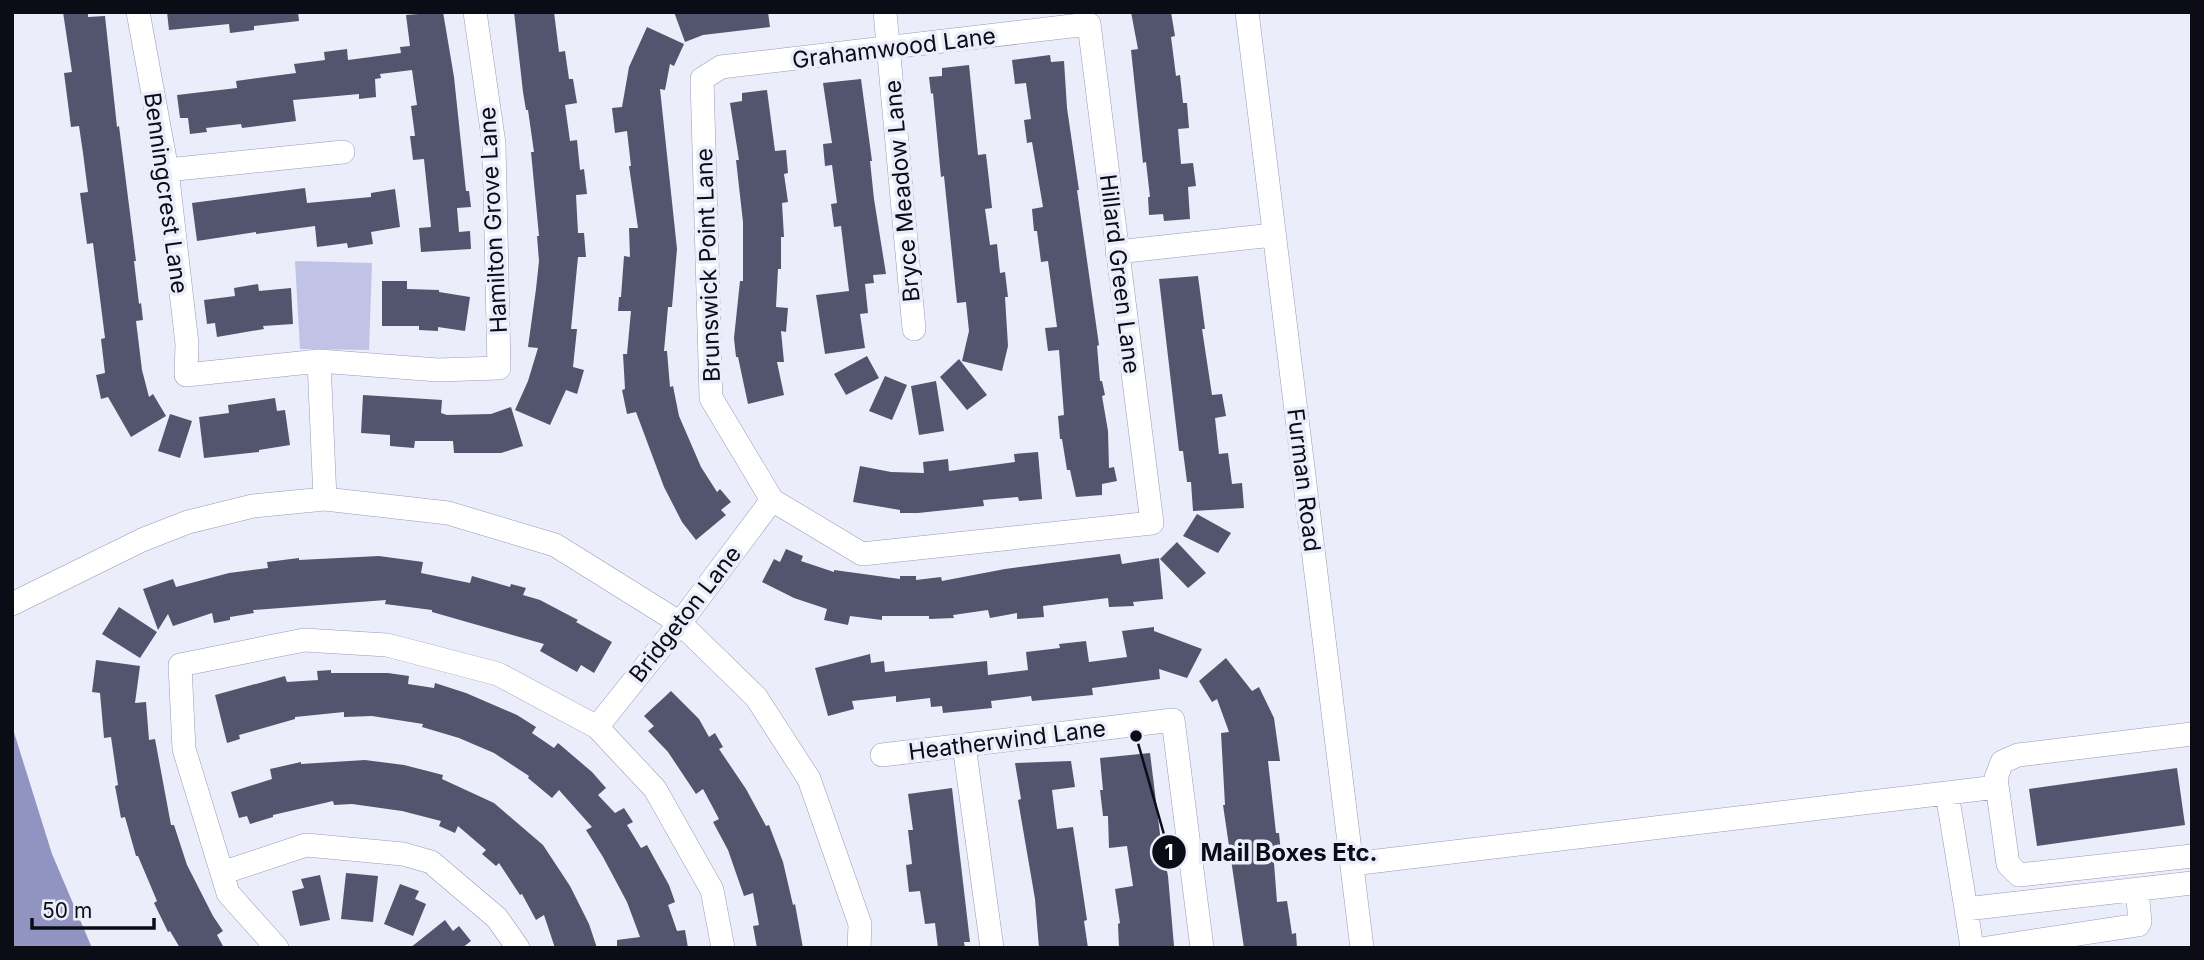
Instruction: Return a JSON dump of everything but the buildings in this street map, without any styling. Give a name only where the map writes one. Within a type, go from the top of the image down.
[{"type":"street","name":"Benningcrest Lane","points":[[138,12],[167,170],[187,344],[186,374],[319,361]]},
{"type":"street","name":"Hamilton Grove Lane","points":[[319,361],[438,370],[499,368],[494,144],[475,12]]},
{"type":"street","name":"Bryce Meadow Lane","points":[[885,12],[914,329]]},
{"type":"street","name":"Furman Road","points":[[1247,12],[1362,948]]},
{"type":"street","name":"Grahamwood Lane","points":[[702,79],[720,67],[1089,24]]},
{"type":"street","name":"Hillard Green Lane","points":[[1089,24],[1152,523]]},
{"type":"street","name":"Brunswick Point Lane","points":[[702,79],[711,398],[772,500],[862,554],[1152,523]]},
{"type":"street","points":[[167,170],[343,152]]},
{"type":"street","points":[[1117,252],[1273,235]]},
{"type":"street","points":[[319,361],[325,499]]},
{"type":"street","points":[[12,604],[142,540],[188,522],[253,506],[325,499],[448,513],[555,545],[680,623],[756,697],[809,779],[860,924],[859,948]]},
{"type":"street","name":"Bridgeton Lane","points":[[597,727],[680,623],[772,500]]},
{"type":"street","points":[[277,948],[228,893],[184,749],[180,665],[304,640],[387,645],[498,674],[597,727],[655,789],[712,890],[723,948]]},
{"type":"street","name":"Heatherwind Lane","points":[[882,755],[1173,720],[1202,948]]},
{"type":"street","points":[[2192,734],[2018,755],[2002,762],[1996,778],[2008,864],[2020,876],[2192,856]]},
{"type":"street","points":[[964,745],[992,948]]},
{"type":"street","points":[[1352,864],[1997,787]]},
{"type":"street","points":[[1948,793],[1972,948]]},
{"type":"street","points":[[222,873],[306,845],[403,854],[431,862],[497,918],[518,948]]},
{"type":"street","points":[[1987,948],[2044,944],[2138,925],[2140,922],[2124,864]]},
{"type":"street","points":[[1966,909],[2192,883]]},
{"type":"shaded area","points":[[295,261],[372,263],[369,350],[300,349]]},
{"type":"shaded area","points":[[12,726],[52,854],[92,948],[12,948]]},
{"type":"place","name":"Mail Boxes Etc.","points":[[1136,736]]}]
